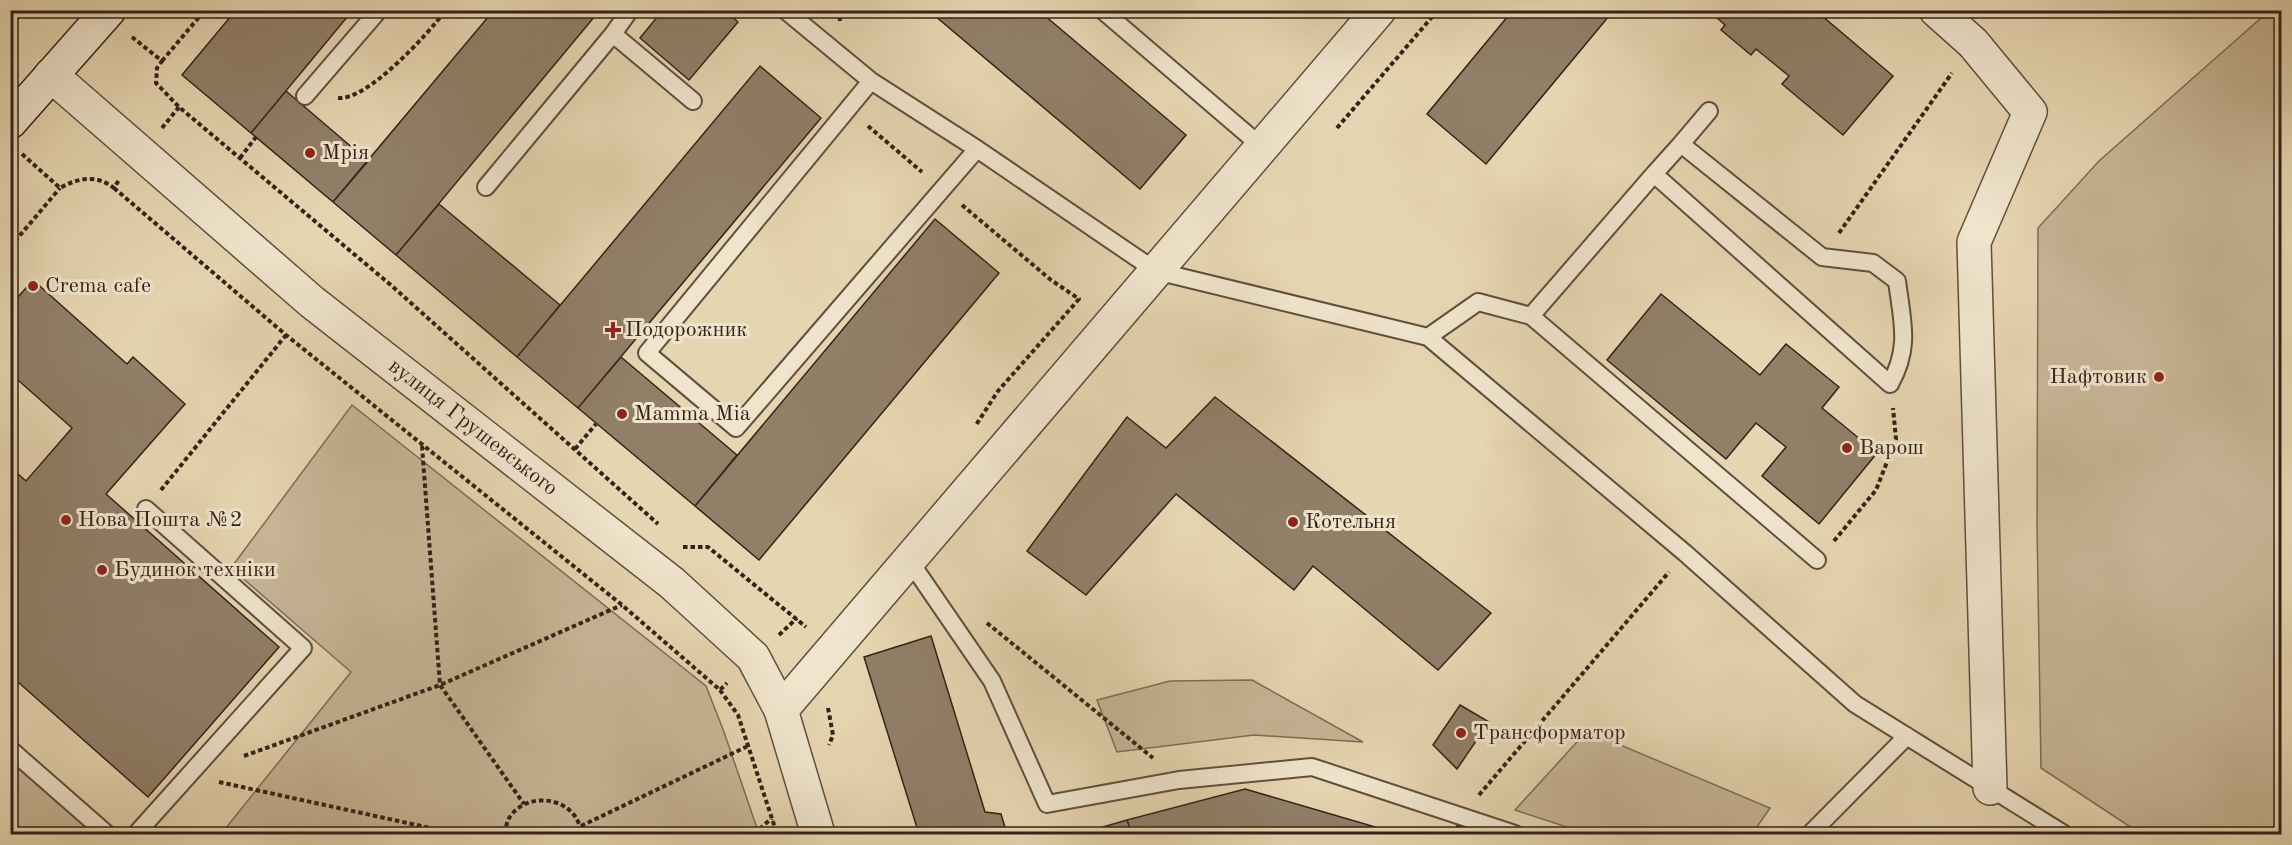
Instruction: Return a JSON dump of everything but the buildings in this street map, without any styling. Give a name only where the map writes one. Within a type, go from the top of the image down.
[{"type":"street","points":[[781,710],[1379,10]]},
{"type":"street","points":[[1936,10],[1973,43],[2030,112],[1974,242],[1990,788]]},
{"type":"street","points":[[10,122],[107,13]]},
{"type":"street","name":"вулиця Грушевського","points":[[51,75],[312,302],[672,584],[753,657],[781,710],[818,834]]},
{"type":"lane","points":[[305,96],[379,10]]},
{"type":"lane","points":[[486,187],[613,34],[630,10]]},
{"type":"lane","points":[[784,10],[871,81],[977,149],[1156,271],[1428,337],[1684,553],[1855,704],[2064,834]]},
{"type":"lane","points":[[1102,10],[1262,147]]},
{"type":"lane","points":[[613,34],[693,101]]},
{"type":"lane","points":[[871,81],[647,353],[736,428],[977,149]]},
{"type":"lane","points":[[1531,316],[1709,111]]},
{"type":"lane","points":[[1654,174],[1890,384],[1900,367],[1905,342],[1897,281],[1873,263],[1822,257],[1681,144]]},
{"type":"lane","points":[[1428,337],[1478,302],[1531,316],[1817,560]]},
{"type":"lane","points":[[136,834],[303,648],[146,509]]},
{"type":"lane","points":[[909,560],[992,681],[1047,804],[1179,780],[1312,767],[1515,834]]},
{"type":"lane","points":[[1810,834],[1907,736]]},
{"type":"lane","points":[[10,749],[107,834]]},
{"type":"path","points":[[10,27],[25,10]]},
{"type":"path","points":[[205,10],[157,68],[156,83],[179,107],[392,286],[659,525]]},
{"type":"path","points":[[305,96],[347,99],[384,75],[429,33],[446,10]]},
{"type":"path","points":[[1337,128],[1438,10]]},
{"type":"path","points":[[107,13],[162,61]]},
{"type":"path","points":[[1822,257],[1973,43]]},
{"type":"path","points":[[865,123],[1051,280],[1079,299],[998,391],[973,429]]},
{"type":"path","points":[[240,158],[256,137]]},
{"type":"path","points":[[10,247],[60,188]]},
{"type":"path","points":[[114,188],[286,335],[622,605],[720,690],[738,715],[777,834]]},
{"type":"path","points":[[146,509],[286,335]]},
{"type":"path","points":[[1829,546],[1876,490],[1896,439],[1890,384]]},
{"type":"path","points":[[575,449],[596,424]]},
{"type":"path","points":[[422,446],[440,685],[524,804]]},
{"type":"path","points":[[675,540],[684,547],[708,547],[797,618],[812,634],[833,735],[828,747]]},
{"type":"path","points":[[1461,816],[1684,553]]},
{"type":"path","points":[[244,756],[440,685],[622,605]]},
{"type":"path","points":[[720,690],[797,618]]},
{"type":"path","points":[[981,618],[1179,780]]},
{"type":"path","points":[[581,826],[748,746]]},
{"type":"path","points":[[189,776],[458,834]]},
{"type":"path","points":[[505,834],[507,821],[524,804],[541,800],[557,802],[572,812],[581,826],[581,834]]},
{"type":"path","points":[[754,834],[772,818]]},
{"type":"shaded area","name":"Нафтовик","points":[[2269,11],[2282,11],[2281,834],[2141,834],[2041,768],[2037,526],[2038,228],[2099,161]]},
{"type":"shaded area","points":[[352,405],[706,686],[759,834],[221,834],[351,672],[231,568]]},
{"type":"shaded area","points":[[1252,680],[1363,742],[1254,735],[1117,752],[1097,700],[1170,681]]},
{"type":"shaded area","points":[[1587,731],[1770,808],[1752,834],[1588,834],[1515,810]]},
{"type":"shaded area","points":[[11,749],[108,834],[11,834]]},
{"type":"place","name":"Мрія","points":[[310,153]]},
{"type":"place","name":"Crema cafe","points":[[33,286]]},
{"type":"place","name":"Подорожник","points":[[613,330]]},
{"type":"place","name":"Нафтовик","points":[[2159,377]]},
{"type":"place","name":"Mamma Mia","points":[[622,414]]},
{"type":"place","name":"Варош","points":[[1847,448]]},
{"type":"place","name":"Нова Пошта №2","points":[[66,520]]},
{"type":"place","name":"Котельня","points":[[1293,522]]},
{"type":"place","name":"Будинок техніки","points":[[102,570]]},
{"type":"place","name":"Трансформатор","points":[[1461,733]]}]
